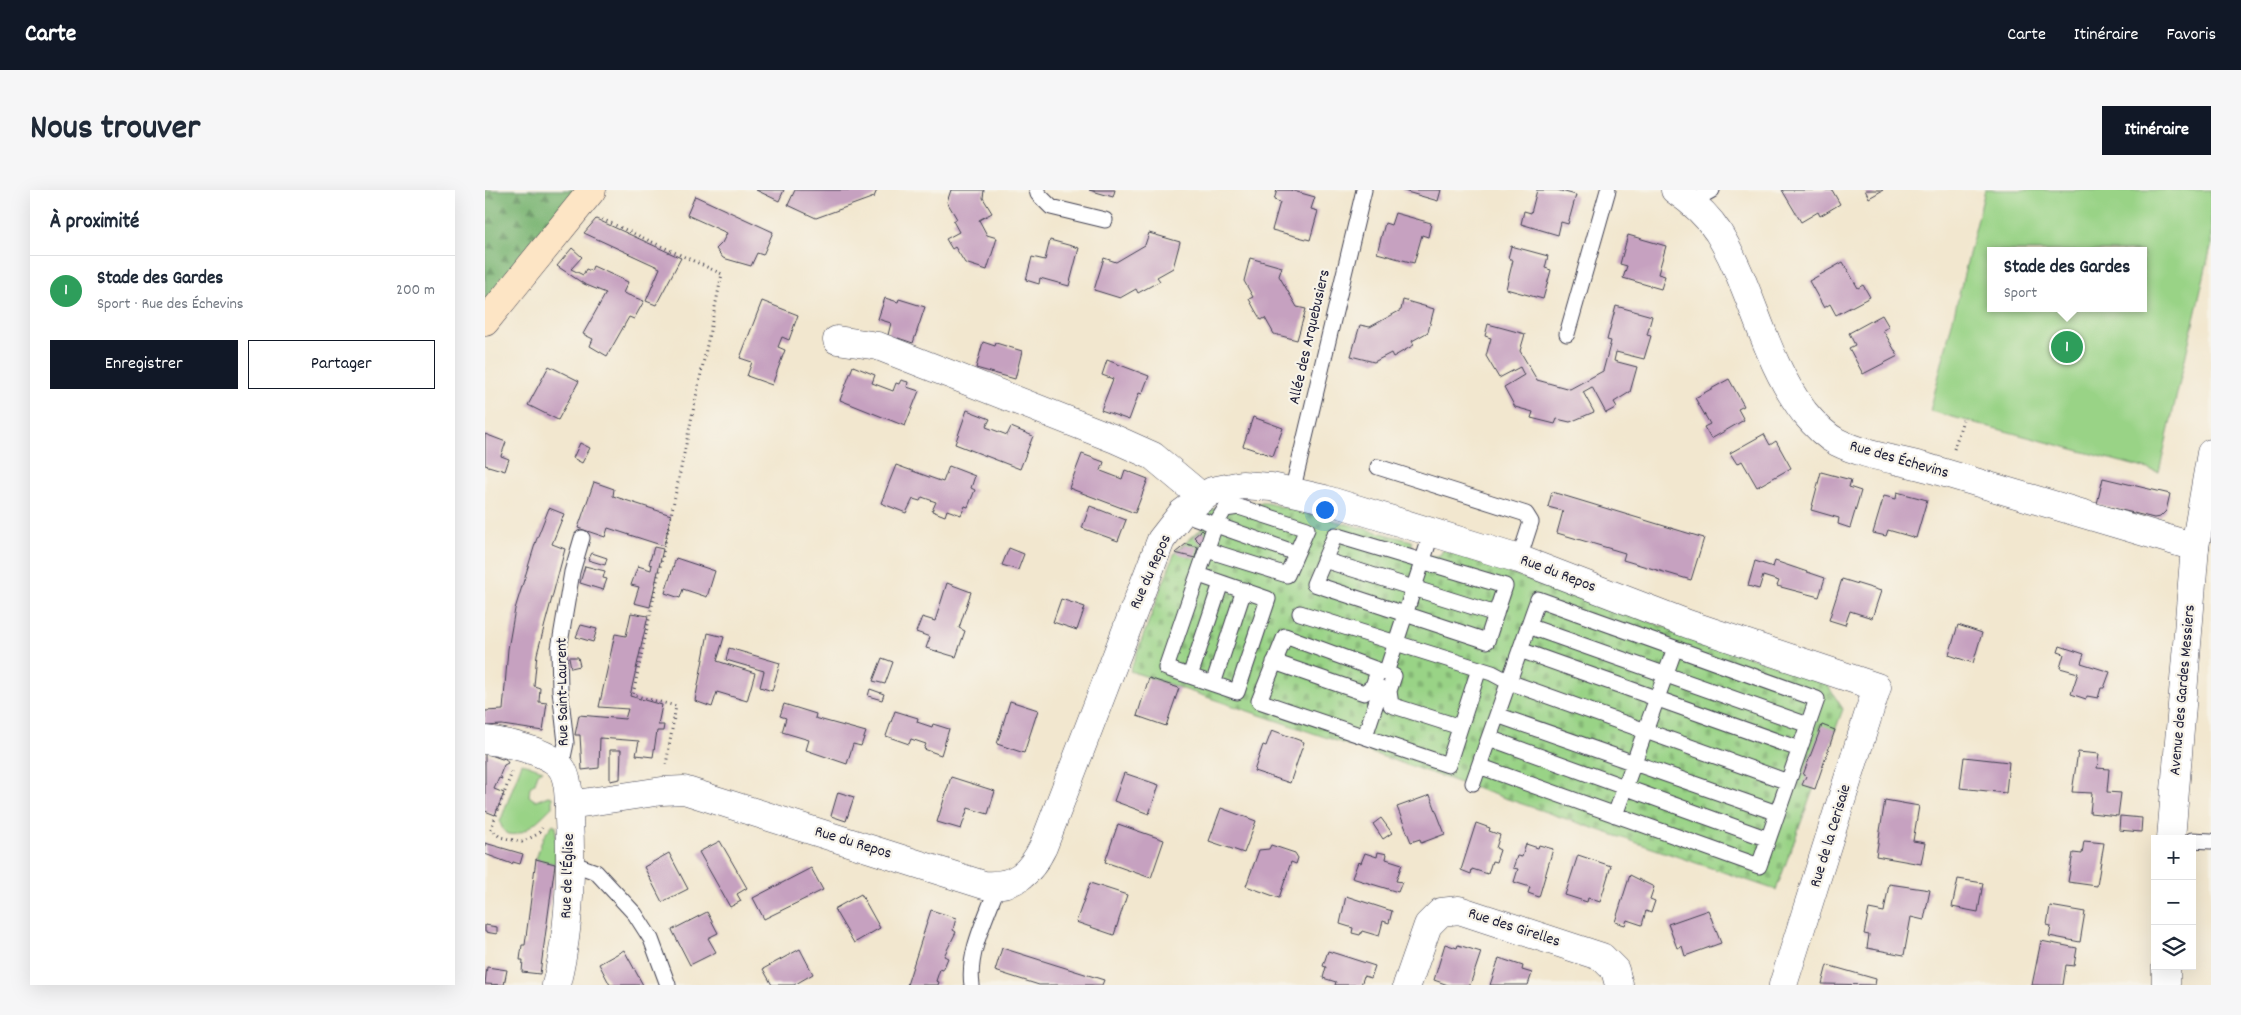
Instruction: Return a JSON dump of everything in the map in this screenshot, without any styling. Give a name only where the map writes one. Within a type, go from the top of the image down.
[{"type":"main road","points":[[485,322],[589,194]]},
{"type":"street","name":"Rue des Échevins","points":[[1693,194],[1717,231],[1735,266],[1765,345],[1803,410],[1819,430],[1837,442],[1863,452],[1925,467],[2195,548]]},
{"type":"street","points":[[837,340],[877,346],[1153,456],[1192,505]]},
{"type":"street","name":"Avenue des Gardes Messiers","points":[[2171,835],[2195,548],[2211,453]]},
{"type":"street","name":"Rue du Repos","points":[[569,810],[662,791],[684,790],[984,884],[998,886],[1009,883],[1024,874],[1035,864],[1161,540],[1192,505],[1212,492],[1242,485],[1256,484],[1293,492],[1519,559],[1688,624],[1877,687]]},
{"type":"street","name":"Rue de la Cerisaie","points":[[1783,985],[1877,687]]},
{"type":"street","name":"Rue Saint-Laurent","points":[[485,740],[521,748],[550,758],[561,767]]},
{"type":"street","name":"Rue de l'Église","points":[[555,985],[569,912],[571,863],[569,810],[565,780],[561,767]]},
{"type":"street","name":"Rue des Girelles","points":[[1407,985],[1428,925],[1441,912],[1459,910],[1602,957],[1615,970],[1619,985]]},
{"type":"street","points":[[2165,985],[2166,970]]},
{"type":"lane","points":[[1037,190],[1038,194],[1051,206],[1105,220]]},
{"type":"lane","name":"Allée des Arquebusiers","points":[[1293,492],[1364,190]]},
{"type":"lane","points":[[1567,334],[1608,190]]},
{"type":"lane","points":[[1378,467],[1526,514],[1531,522],[1519,559]]},
{"type":"lane","points":[[1192,505],[1215,525],[1296,553]]},
{"type":"lane","points":[[1199,575],[1268,599],[1237,692],[1166,668],[1215,525],[1225,509],[1239,507],[1307,529],[1287,574],[1207,550]]},
{"type":"lane","points":[[1382,672],[1396,643],[1432,532]]},
{"type":"lane","points":[[1335,535],[1505,586],[1487,641],[1314,584],[1324,560],[1335,535]]},
{"type":"lane","name":"Rue Saint-Laurent","points":[[561,767],[566,743],[560,690],[559,649],[572,572],[582,538]]},
{"type":"lane","points":[[1324,560],[1496,614]]},
{"type":"lane","points":[[1190,676],[1221,583]]},
{"type":"lane","points":[[1213,684],[1244,590]]},
{"type":"lane","points":[[1473,783],[1528,626],[1538,599],[1817,699],[1759,866],[1479,766]]},
{"type":"lane","points":[[1300,613],[1479,669],[1509,682],[1788,782]]},
{"type":"lane","points":[[1528,626],[1807,725]]},
{"type":"lane","points":[[1275,662],[1364,693],[1381,688],[1394,676],[1369,665],[1285,636],[1259,701],[1448,764],[1479,669]]},
{"type":"lane","points":[[1615,815],[1675,648]]},
{"type":"lane","points":[[1520,650],[1799,749]]},
{"type":"lane","points":[[1381,688],[1391,705],[1460,727]]},
{"type":"lane","points":[[1365,736],[1381,688]]},
{"type":"lane","points":[[1497,715],[1777,813]]},
{"type":"lane","points":[[1489,738],[1768,839]]},
{"type":"lane","points":[[2196,840],[2211,841]]},
{"type":"lane","points":[[571,863],[595,872],[635,914],[651,939],[667,985]]},
{"type":"lane","points":[[972,985],[971,970],[978,942],[998,886]]},
{"type":"path","points":[[589,194],[598,217],[722,274],[633,695],[676,706],[662,791]]},
{"type":"path","points":[[521,748],[491,829],[500,837],[522,842],[538,834],[549,817],[569,810]]},
{"type":"green space","points":[[485,190],[585,190],[485,322]]},
{"type":"green space","points":[[1985,190],[2211,190],[2211,246],[2159,472],[1930,411]]},
{"type":"green space","points":[[1248,502],[1267,503],[1412,541],[1414,549],[1425,555],[1440,555],[1443,550],[1826,683],[1843,709],[1776,890],[1130,671],[1175,552],[1201,529],[1206,512],[1224,505]]},
{"type":"green space","points":[[522,763],[543,770],[538,773],[535,783],[530,787],[529,796],[536,801],[548,796],[552,797],[552,807],[526,830],[518,834],[511,834],[504,831],[500,822]]},
{"type":"green space","points":[[553,824],[556,826],[555,864],[536,859],[543,837]]},
{"type":"building","points":[[756,190],[784,190],[779,201]]},
{"type":"building","points":[[795,190],[877,190],[874,197],[816,218],[788,205]]},
{"type":"building","points":[[951,190],[984,190],[983,198],[992,213],[979,220],[987,235],[997,238],[987,270],[965,263],[955,247],[952,249],[946,239],[959,232],[953,221],[957,219],[947,202]]},
{"type":"building","points":[[1089,190],[1115,190],[1113,197]]},
{"type":"building","points":[[1277,190],[1290,190],[1315,197],[1311,209],[1318,211],[1310,240],[1272,230],[1280,202],[1274,200]]},
{"type":"building","points":[[1400,190],[1441,190],[1438,201]]},
{"type":"building","points":[[1537,190],[1557,190],[1576,195],[1568,224],[1561,222],[1558,235],[1521,224],[1524,211],[1531,213]]},
{"type":"building","points":[[1782,190],[1832,190],[1840,204],[1820,216],[1818,212],[1801,222]]},
{"type":"building","points":[[1865,190],[1883,190],[1869,198]]},
{"type":"building","points":[[695,196],[773,232],[763,255],[757,253],[751,266],[723,258],[716,249],[722,243],[727,233],[687,215]]},
{"type":"building","points":[[1395,213],[1431,223],[1428,237],[1422,235],[1414,263],[1377,253],[1385,223],[1391,225]]},
{"type":"building","points":[[596,219],[681,258],[656,305],[646,301],[660,268],[584,233]]},
{"type":"building","points":[[1149,233],[1180,242],[1173,268],[1157,277],[1160,281],[1138,293],[1136,289],[1120,298],[1094,290],[1104,258],[1116,262],[1145,245]]},
{"type":"building","points":[[1628,235],[1666,246],[1658,274],[1665,276],[1661,289],[1623,278],[1627,266],[1620,264]]},
{"type":"building","points":[[1050,240],[1079,248],[1069,286],[1040,278],[1039,284],[1026,280],[1032,257],[1045,260]]},
{"type":"building","points":[[1511,246],[1548,256],[1545,268],[1551,270],[1543,299],[1506,289],[1513,260],[1508,258]]},
{"type":"building","points":[[572,248],[582,257],[571,269],[583,275],[586,269],[591,271],[593,266],[628,282],[623,293],[644,301],[634,319],[629,317],[607,356],[590,346],[593,339],[583,334],[606,293],[584,284],[557,266]]},
{"type":"building","points":[[1250,258],[1282,267],[1279,276],[1297,307],[1306,309],[1297,340],[1274,334],[1265,318],[1261,320],[1255,310],[1249,299],[1253,297],[1244,281]]},
{"type":"building","points":[[1843,262],[1858,288],[1863,285],[1870,297],[1836,315],[1830,304],[1824,308],[1809,281]]},
{"type":"building","points":[[885,298],[898,302],[899,299],[925,307],[913,343],[898,338],[897,343],[889,340],[890,336],[888,335],[891,323],[878,319]]},
{"type":"building","points":[[1403,300],[1434,309],[1428,332],[1412,341],[1414,345],[1393,357],[1391,353],[1374,362],[1351,356],[1360,325],[1370,327],[1401,310]]},
{"type":"building","points":[[762,301],[798,315],[789,340],[782,337],[778,347],[785,350],[772,385],[747,376],[752,362],[740,358]]},
{"type":"building","points":[[1616,306],[1652,316],[1647,335],[1651,336],[1644,359],[1616,352],[1614,361],[1637,367],[1630,392],[1614,402],[1617,407],[1606,413],[1592,387],[1583,392],[1594,412],[1570,422],[1557,419],[1555,424],[1531,418],[1533,412],[1515,407],[1504,387],[1524,375],[1520,367],[1499,378],[1486,356],[1491,338],[1485,336],[1488,324],[1525,334],[1520,351],[1537,380],[1570,389],[1603,371],[1611,341],[1607,340]]},
{"type":"building","points":[[1882,315],[1889,327],[1883,330],[1898,356],[1863,374],[1849,348],[1855,345],[1849,333]]},
{"type":"building","points":[[983,342],[995,346],[996,343],[1022,351],[1015,379],[976,368]]},
{"type":"building","points":[[1107,360],[1149,376],[1142,394],[1139,393],[1129,420],[1101,410],[1113,379],[1102,375]]},
{"type":"building","points":[[549,366],[579,381],[558,420],[528,405]]},
{"type":"building","points":[[853,366],[875,375],[872,383],[893,391],[896,383],[899,384],[901,380],[908,382],[907,387],[919,391],[905,426],[840,400]]},
{"type":"building","points":[[1729,379],[1744,406],[1738,409],[1744,420],[1711,439],[1704,427],[1710,424],[1695,398]]},
{"type":"building","points":[[967,410],[990,419],[986,427],[1007,435],[1011,427],[1033,436],[1020,469],[955,444]]},
{"type":"building","points":[[1253,417],[1283,428],[1273,456],[1243,446]]},
{"type":"building","points":[[485,434],[506,442],[501,456],[509,459],[505,471],[485,465]]},
{"type":"building","points":[[1764,434],[1770,445],[1776,441],[1791,468],[1757,487],[1742,461],[1737,464],[1730,453]]},
{"type":"building","points":[[580,443],[590,448],[582,463],[573,458]]},
{"type":"building","points":[[1082,454],[1104,462],[1101,471],[1122,479],[1125,470],[1148,479],[1135,513],[1069,488]]},
{"type":"building","points":[[896,465],[943,482],[949,466],[975,476],[971,488],[975,490],[968,507],[965,506],[961,515],[947,510],[945,516],[932,511],[936,502],[922,497],[920,501],[913,499],[906,513],[881,503]]},
{"type":"building","points":[[1821,472],[1851,480],[1849,487],[1861,491],[1850,528],[1838,524],[1839,518],[1811,510]]},
{"type":"building","points":[[2103,478],[2170,494],[2166,511],[2160,517],[2154,518],[2097,504]]},
{"type":"building","points":[[594,482],[614,489],[613,496],[671,515],[664,546],[608,528],[605,537],[578,528]]},
{"type":"building","points":[[1552,492],[1704,538],[1691,580],[1623,560],[1625,553],[1557,533],[1563,511],[1548,507]]},
{"type":"building","points":[[1897,492],[1927,500],[1916,538],[1888,530],[1886,536],[1873,533],[1884,496],[1896,499]]},
{"type":"building","points":[[1090,506],[1126,520],[1118,541],[1082,528]]},
{"type":"building","points":[[549,508],[564,514],[552,544],[565,549],[537,654],[534,686],[540,688],[539,702],[547,703],[543,731],[502,725],[485,726],[485,711],[503,710],[508,649],[515,609],[536,541]]},
{"type":"building","points":[[1202,530],[1209,537],[1201,544],[1194,537]]},
{"type":"building","points":[[1186,544],[1198,547],[1195,558],[1175,553]]},
{"type":"building","points":[[654,547],[663,549],[650,607],[634,603],[639,587],[631,585],[638,566],[651,570],[652,565],[649,564]]},
{"type":"building","points":[[1009,548],[1024,554],[1018,570],[1002,565]]},
{"type":"building","points":[[592,553],[607,558],[605,565],[588,560]]},
{"type":"building","points":[[676,558],[715,571],[707,597],[683,589],[680,598],[665,593]]},
{"type":"building","points":[[1755,561],[1773,567],[1775,561],[1825,578],[1819,597],[1777,586],[1779,581],[1763,576],[1759,589],[1748,586]]},
{"type":"building","points":[[585,566],[605,571],[603,578],[607,579],[603,590],[580,583]]},
{"type":"building","points":[[1842,579],[1881,591],[1872,618],[1850,611],[1845,625],[1829,620]]},
{"type":"building","points":[[947,583],[971,592],[959,628],[965,631],[956,657],[926,648],[930,637],[916,632],[922,617],[935,621]]},
{"type":"building","points":[[1061,599],[1085,607],[1077,630],[1053,622]]},
{"type":"building","points":[[631,613],[648,616],[630,696],[662,705],[658,725],[664,725],[663,731],[657,731],[653,757],[636,755],[639,741],[600,738],[599,768],[582,770],[580,735],[575,735],[579,715],[625,719],[628,709],[599,707],[615,634],[626,636]]},
{"type":"building","points":[[581,625],[597,629],[593,642],[576,637]]},
{"type":"building","points":[[1958,625],[1982,633],[1973,663],[1949,655]]},
{"type":"building","points":[[708,633],[724,637],[717,661],[755,673],[747,701],[717,692],[712,707],[695,701]]},
{"type":"building","points":[[2060,646],[2084,654],[2081,663],[2110,672],[2098,698],[2087,696],[2086,699],[2071,694],[2078,673],[2060,668],[2064,654],[2058,652]]},
{"type":"building","points":[[729,648],[780,663],[772,691],[760,687],[764,671],[726,660]]},
{"type":"building","points":[[569,657],[578,657],[580,666],[571,668]]},
{"type":"building","points":[[882,658],[893,662],[885,684],[873,681]]},
{"type":"building","points":[[1149,678],[1179,688],[1166,726],[1137,716]]},
{"type":"building","points":[[870,689],[884,694],[882,700],[868,696]]},
{"type":"building","points":[[1010,701],[1038,710],[1024,753],[997,744]]},
{"type":"building","points":[[784,704],[816,714],[815,718],[866,732],[861,746],[853,744],[847,764],[806,750],[809,740],[782,732],[786,718],[780,716]]},
{"type":"building","points":[[895,711],[918,718],[917,722],[932,727],[933,724],[949,729],[941,755],[924,749],[926,744],[911,739],[909,744],[886,736]]},
{"type":"building","points":[[1822,725],[1835,730],[1815,789],[1802,785],[1806,776],[1803,775]]},
{"type":"building","points":[[1272,730],[1304,742],[1290,783],[1254,771],[1263,745],[1266,746]]},
{"type":"building","points":[[610,750],[621,750],[620,779],[610,781]]},
{"type":"building","points":[[2078,752],[2099,754],[2097,768],[2109,769],[2107,792],[2121,793],[2118,816],[2090,813],[2092,793],[2072,792]]},
{"type":"building","points":[[485,753],[502,759],[505,758],[508,763],[504,765],[500,775],[502,779],[499,778],[494,789],[504,793],[495,815],[485,811]]},
{"type":"building","points":[[1964,757],[2009,762],[2006,793],[1960,788]]},
{"type":"building","points":[[1124,773],[1159,785],[1149,814],[1114,801]]},
{"type":"building","points":[[951,777],[995,791],[988,814],[968,808],[961,829],[937,822]]},
{"type":"building","points":[[838,792],[854,797],[846,821],[831,816]]},
{"type":"building","points":[[1430,795],[1445,834],[1421,843],[1420,839],[1411,842],[1397,807]]},
{"type":"building","points":[[1885,800],[1919,806],[1913,841],[1925,843],[1921,864],[1876,856]]},
{"type":"building","points":[[1221,808],[1256,821],[1244,853],[1209,841]]},
{"type":"building","points":[[2120,816],[2142,818],[2141,832],[2119,830]]},
{"type":"building","points":[[1381,818],[1392,833],[1383,839],[1373,824]]},
{"type":"building","points":[[1476,823],[1490,828],[1489,831],[1500,835],[1496,848],[1500,850],[1496,862],[1492,861],[1488,874],[1472,869],[1471,874],[1461,870]]},
{"type":"building","points":[[1118,824],[1164,840],[1151,878],[1105,862]]},
{"type":"building","points":[[720,841],[747,888],[737,894],[741,901],[730,907],[699,852]]},
{"type":"building","points":[[2084,841],[2104,843],[2097,886],[2068,882],[2073,853],[2082,854]]},
{"type":"building","points":[[485,843],[523,854],[520,864],[513,862],[512,864],[485,854]]},
{"type":"building","points":[[1526,844],[1538,848],[1539,845],[1553,849],[1539,897],[1528,893],[1530,887],[1514,882],[1518,869],[1513,868],[1517,856],[1522,857]]},
{"type":"building","points":[[1271,845],[1295,853],[1298,858],[1296,864],[1291,862],[1279,898],[1246,886],[1259,850],[1269,849]]},
{"type":"building","points":[[1378,852],[1387,854],[1386,859],[1402,864],[1396,881],[1402,882],[1398,892],[1352,878],[1358,862],[1361,863],[1365,853],[1377,857]]},
{"type":"building","points":[[669,853],[688,889],[662,902],[644,867]]},
{"type":"building","points":[[1578,855],[1611,866],[1600,902],[1588,898],[1587,902],[1565,895]]},
{"type":"building","points":[[536,859],[555,864],[540,974],[522,972],[523,960],[520,960],[522,945],[525,945]]},
{"type":"building","points":[[811,868],[823,890],[764,919],[753,898]]},
{"type":"building","points":[[1630,875],[1654,887],[1650,899],[1655,901],[1651,913],[1646,911],[1642,925],[1627,920],[1625,925],[1615,922]]},
{"type":"building","points":[[1958,879],[1983,883],[1978,912],[1952,907]]},
{"type":"building","points":[[1090,883],[1127,895],[1114,935],[1076,922]]},
{"type":"building","points":[[1889,884],[1930,890],[1924,920],[1911,917],[1904,955],[1867,948],[1869,935],[1864,934],[1869,909],[1884,912]]},
{"type":"building","points":[[861,894],[880,928],[854,943],[834,909]]},
{"type":"building","points":[[1346,896],[1392,911],[1389,923],[1383,921],[1379,936],[1362,931],[1360,935],[1352,933],[1353,928],[1340,924]]},
{"type":"building","points":[[2050,906],[2085,912],[2080,942],[2049,936],[2051,926],[2047,925]]},
{"type":"building","points":[[931,910],[956,918],[953,930],[956,932],[944,956],[948,958],[943,970],[940,969],[936,981],[939,982],[938,985],[907,985]]},
{"type":"building","points":[[1708,910],[1721,943],[1685,956],[1682,946],[1677,948],[1668,924]]},
{"type":"building","points":[[707,912],[718,933],[708,938],[716,952],[690,965],[672,930]]},
{"type":"building","points":[[485,925],[497,927],[497,934],[485,932]]},
{"type":"building","points":[[2041,941],[2077,948],[2074,966],[2066,965],[2063,985],[2032,985]]},
{"type":"building","points":[[1445,944],[1457,948],[1458,945],[1481,952],[1470,985],[1448,985],[1434,980]]},
{"type":"building","points":[[1002,948],[1104,980],[1102,985],[1039,985],[995,971]]},
{"type":"building","points":[[800,949],[813,974],[794,985],[772,985],[763,969]]},
{"type":"building","points":[[624,950],[643,985],[610,985],[599,964]]},
{"type":"building","points":[[1328,951],[1375,966],[1371,978],[1364,976],[1361,985],[1335,985],[1336,982],[1323,978],[1326,967],[1323,966]]},
{"type":"building","points":[[1499,958],[1523,966],[1522,970],[1532,973],[1528,985],[1490,985]]},
{"type":"building","points":[[1827,965],[1876,979],[1875,985],[1822,984]]},
{"type":"building","points":[[487,967],[507,970],[504,985],[485,984]]},
{"type":"place","name":"Stade des Gardes","points":[[2067,347]]}]
